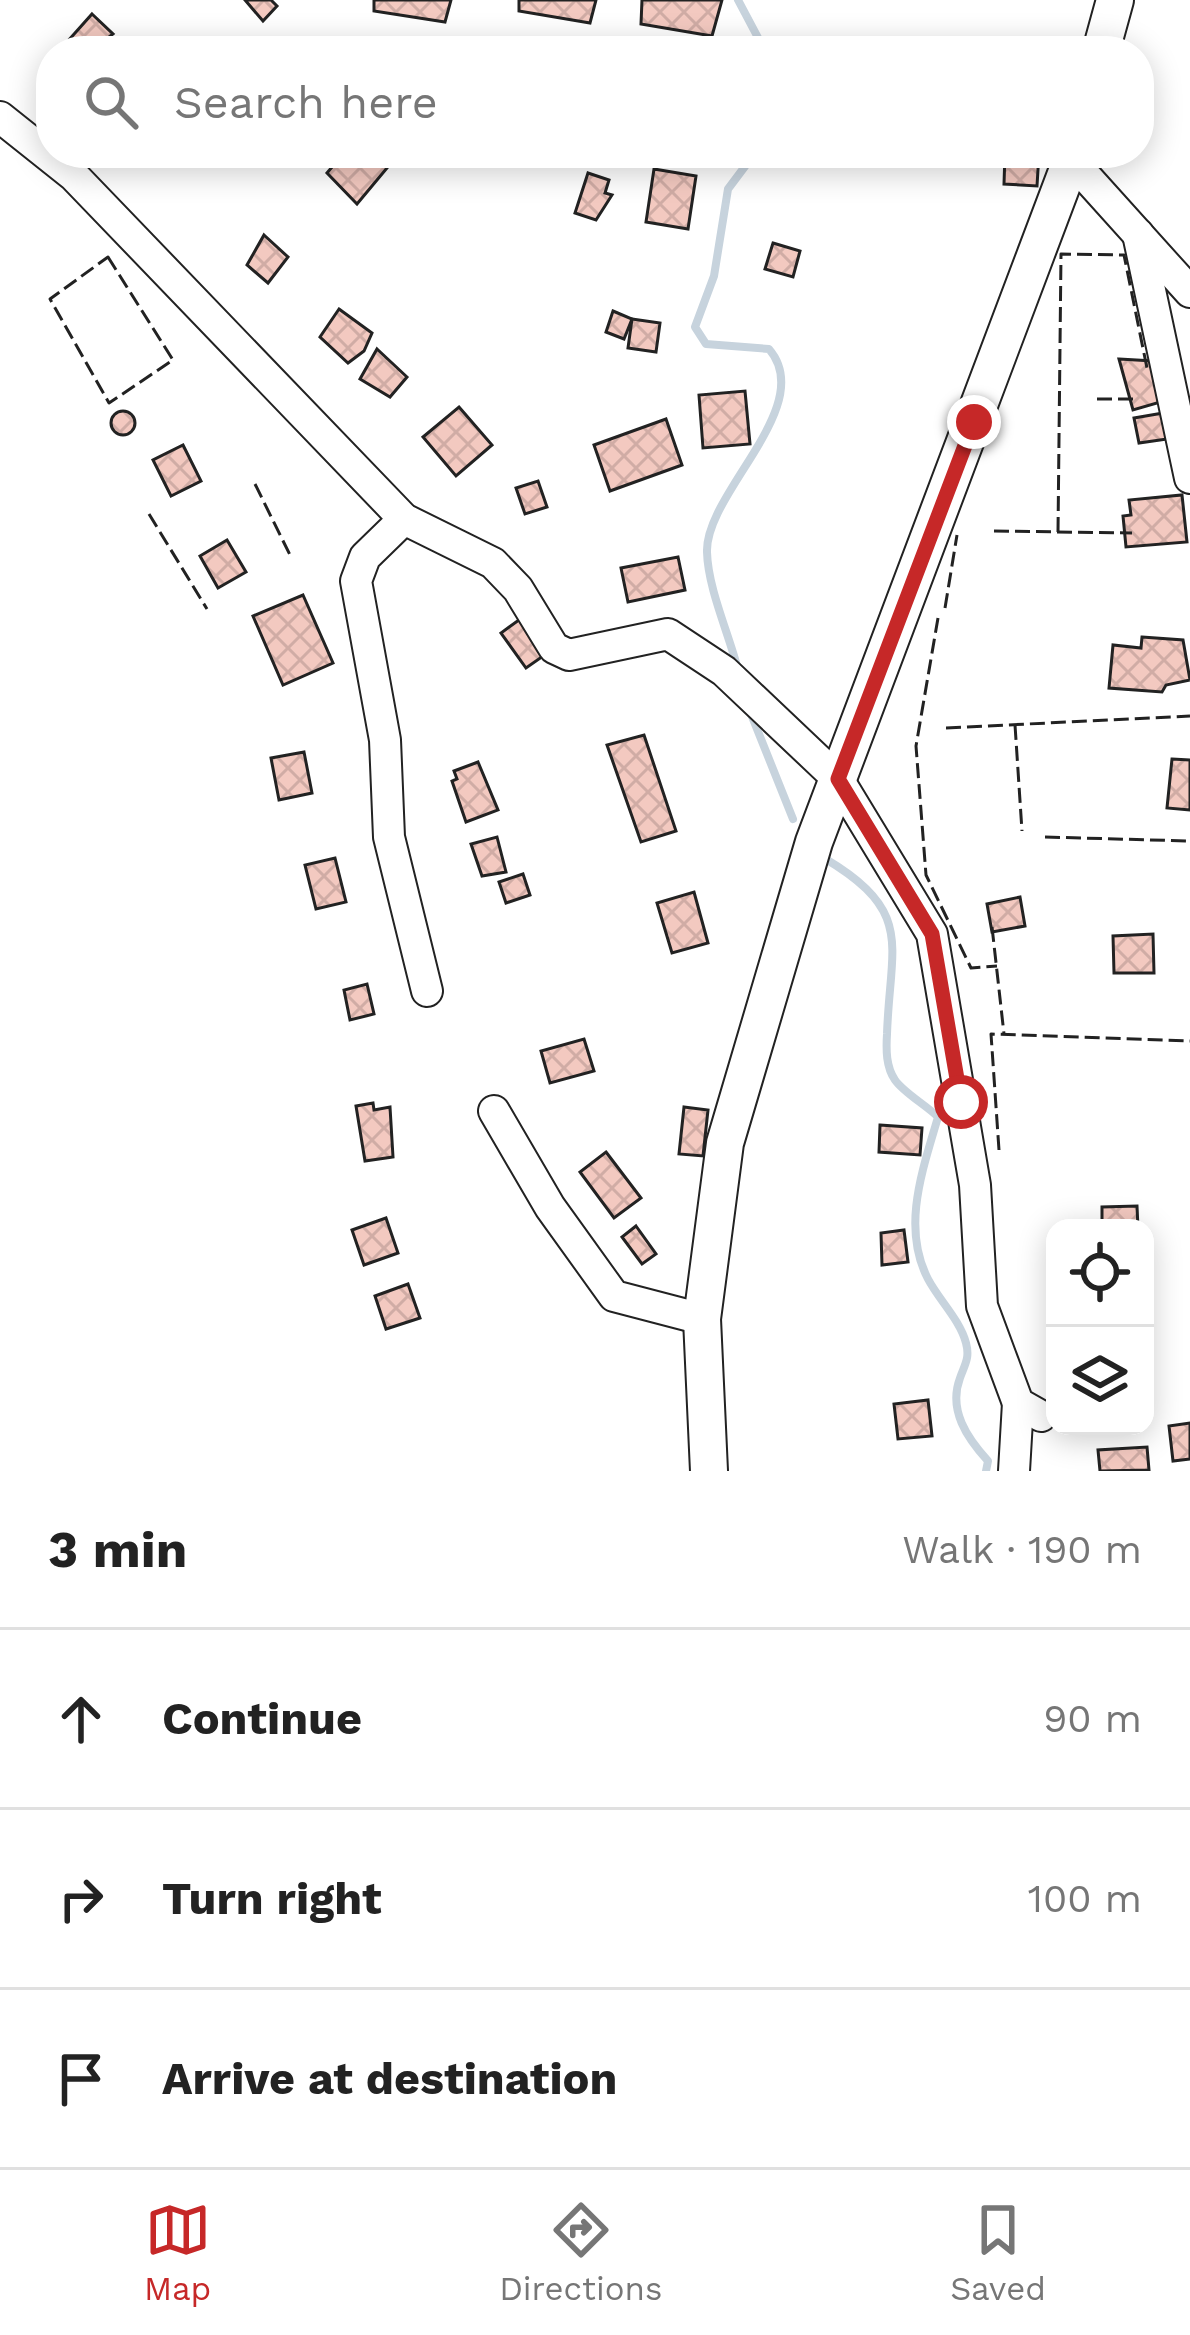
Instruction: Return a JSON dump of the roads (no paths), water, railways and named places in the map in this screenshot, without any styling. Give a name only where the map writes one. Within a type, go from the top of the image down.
[{"type":"main road","points":[[1105,36],[1115,0]]},
{"type":"main road","points":[[709,1471],[702,1319],[725,1143],[814,842],[1069,168]]},
{"type":"street","points":[[0,117],[36,146]]},
{"type":"street","points":[[64,168],[404,519],[493,562],[518,589],[554,648],[569,655],[668,634],[724,671],[838,779],[932,934],[975,1185],[982,1306],[1029,1409],[1014,1471]]},
{"type":"street","points":[[1082,168],[1190,292]]},
{"type":"street","points":[[1138,234],[1190,478]]},
{"type":"street","points":[[404,519],[365,556],[356,581],[385,740],[389,837],[428,991]]},
{"type":"street","points":[[494,1111],[550,1207],[614,1296],[702,1319]]},
{"type":"waterway","points":[[738,0],[757,36]]},
{"type":"waterway","points":[[738,670],[707,552],[723,503],[770,423],[780,396],[780,372],[769,349],[706,344],[695,327],[714,276],[728,189],[744,168]]},
{"type":"waterway","points":[[751,714],[793,819]]},
{"type":"waterway","points":[[824,858],[873,896],[891,932],[888,1064],[899,1085],[938,1117],[917,1198],[916,1239],[928,1279],[966,1343],[956,1401],[967,1433],[988,1461],[986,1471]]}]
